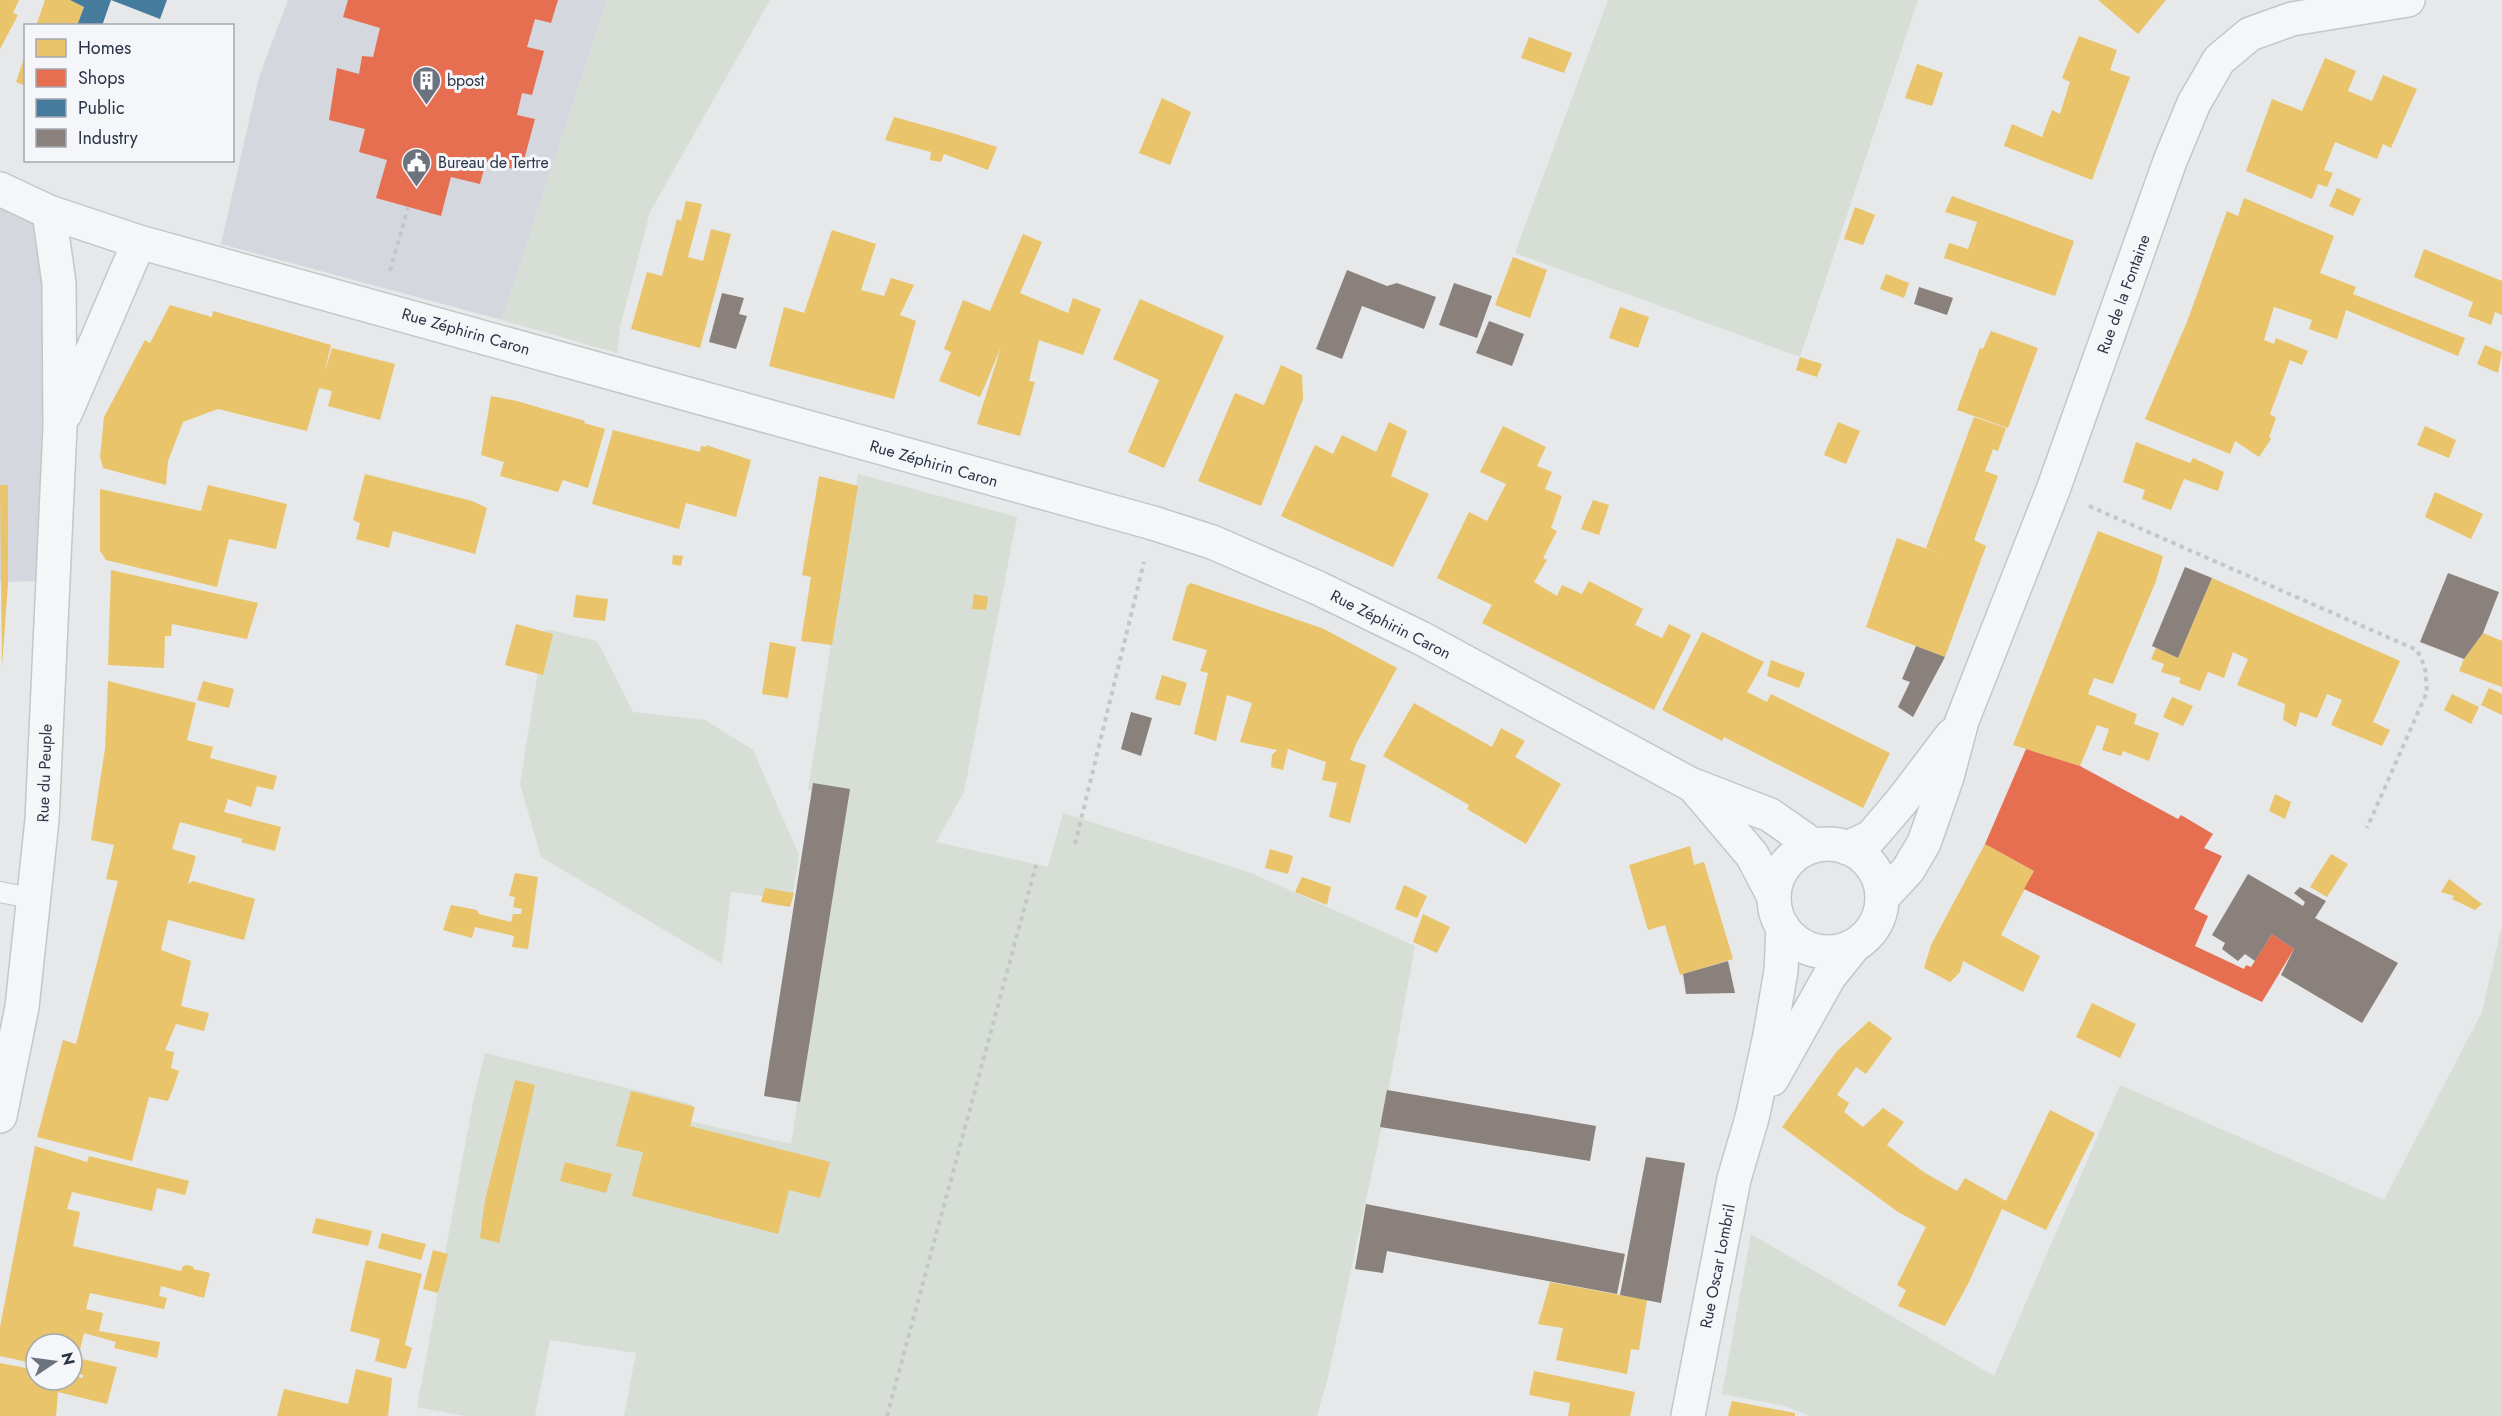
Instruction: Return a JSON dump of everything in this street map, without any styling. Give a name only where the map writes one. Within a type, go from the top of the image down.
[{"type":"street","name":"Rue de la Fontaine","points":[[1882,898],[1908,870],[1924,843],[1947,777],[1962,721],[2053,490],[2170,161],[2194,103],[2219,60],[2250,34],[2292,19],[2408,0]]},
{"type":"street","points":[[0,189],[49,212],[139,242]]},
{"type":"street","name":"Rue du Peuple","points":[[0,1116],[22,1007],[36,899],[42,820],[60,427],[59,283],[49,212]]},
{"type":"street","name":"Rue du Peuple","points":[[60,427],[139,242]]},
{"type":"street","name":"Rue Zéphirin Caron","points":[[139,242],[1153,523],[1212,542],[1328,593],[1421,638],[1690,784],[1770,814],[1813,845]]},
{"type":"street","name":"Rue de la Fontaine","points":[[1847,848],[1871,837],[1901,802],[1962,721]]},
{"type":"street","name":"Rue Zéphirin Caron","points":[[1690,784],[1752,855],[1779,912]]},
{"type":"street","points":[[1835,844],[1847,848],[1857,851],[1873,867],[1882,888],[1881,911],[1872,931],[1854,946],[1833,952],[1810,949],[1791,937],[1779,912],[1779,874],[1793,856],[1813,845],[1835,844]]},
{"type":"street","name":"Rue Oscar Lombril","points":[[1688,1416],[1734,1179],[1752,1118],[1781,971],[1779,912]]},
{"type":"street","name":"Rue Oscar Lombril","points":[[1752,1118],[1829,976],[1854,946]]},
{"type":"lane","points":[[0,892],[36,899]]},
{"type":"path","points":[[380,307],[408,208]]},
{"type":"path","points":[[2053,490],[2417,650],[2425,667],[2427,692],[2367,828]]},
{"type":"path","points":[[1075,844],[1153,523]]},
{"type":"path","points":[[886,1416],[1036,865]]},
{"type":"shaded area","points":[[288,0],[607,0],[502,320],[221,244],[259,77]]},
{"type":"shaded area","points":[[607,0],[770,0],[650,212],[620,327],[617,353],[502,320]]},
{"type":"shaded area","points":[[1608,0],[1918,0],[1800,357],[1515,253]]},
{"type":"shaded area","points":[[0,197],[37,215],[46,290],[42,581],[0,582]]},
{"type":"shaded area","points":[[858,474],[1017,517],[964,792],[936,842],[1048,867],[1063,813],[1251,873],[1415,946],[1381,1130],[1328,1377],[1317,1416],[624,1416],[636,1353],[550,1340],[535,1416],[465,1416],[417,1407],[473,1102],[485,1053],[692,1104],[689,1121],[791,1144],[845,796],[808,790]]},
{"type":"shaded area","points":[[545,629],[597,641],[633,712],[705,720],[753,750],[799,855],[792,900],[731,892],[722,964],[541,857],[520,784]]},
{"type":"shaded area","points":[[2502,925],[2502,1416],[1809,1416],[1785,1406],[1722,1394],[1751,1234],[1994,1376],[2120,1085],[2384,1200],[2482,1012]]},
{"type":"building: Homes","points":[[0,0],[19,0],[13,13],[18,15],[0,49]]},
{"type":"building: Homes","points":[[45,0],[70,0],[84,7],[78,24],[37,24]]},
{"type":"building: Homes","points":[[2098,0],[2166,0],[2138,34]]},
{"type":"building: Homes","points":[[2079,36],[2117,50],[2110,70],[2130,77],[2092,180],[2004,146],[2012,124],[2042,137],[2052,110],[2060,114],[2070,82],[2062,78]]},
{"type":"building: Homes","points":[[1529,37],[1572,53],[1564,73],[1521,58]]},
{"type":"building: Homes","points":[[24,58],[24,85],[16,82]]},
{"type":"building: Homes","points":[[2325,58],[2356,71],[2348,91],[2372,101],[2383,75],[2417,89],[2391,148],[2383,144],[2377,159],[2335,142],[2324,170],[2333,173],[2327,187],[2318,184],[2312,199],[2246,171],[2272,99],[2302,111]]},
{"type":"building: Homes","points":[[1917,64],[1943,73],[1932,106],[1905,98]]},
{"type":"building: Homes","points":[[1162,98],[1191,112],[1170,165],[1139,153]]},
{"type":"building: Homes","points":[[894,117],[997,147],[988,170],[944,154],[941,162],[930,160],[931,152],[885,140]]},
{"type":"building: Homes","points":[[2337,188],[2361,199],[2353,216],[2329,206]]},
{"type":"building: Homes","points":[[1952,196],[2074,241],[2055,296],[1944,258],[1949,243],[1968,249],[1977,222],[1945,212]]},
{"type":"building: Homes","points":[[2244,198],[2334,236],[2320,273],[2356,287],[2353,294],[2465,338],[2458,356],[2346,310],[2337,339],[2309,329],[2312,320],[2274,307],[2264,340],[2274,344],[2276,338],[2308,351],[2302,365],[2290,360],[2270,414],[2276,418],[2269,437],[2271,439],[2259,457],[2235,441],[2230,454],[2145,419],[2187,322],[2227,211],[2238,216]]},
{"type":"building: Homes","points":[[686,201],[702,204],[688,257],[703,261],[711,229],[731,234],[700,348],[631,329],[647,272],[662,276],[677,219],[681,221]]},
{"type":"building: Homes","points":[[1855,207],[1875,215],[1863,245],[1844,239]]},
{"type":"building: Homes","points":[[832,230],[876,244],[861,290],[884,296],[891,278],[914,285],[900,315],[916,321],[894,399],[769,366],[784,307],[804,313]]},
{"type":"building: Homes","points":[[1023,234],[1042,242],[1020,293],[1068,313],[1073,298],[1101,309],[1083,355],[1039,340],[1029,381],[1035,382],[1020,436],[977,424],[1001,347],[980,397],[939,381],[951,352],[944,349],[963,300],[990,311]]},
{"type":"building: Homes","points":[[2424,249],[2502,281],[2502,315],[2495,312],[2491,325],[2468,316],[2473,302],[2414,277]]},
{"type":"building: Homes","points":[[1513,257],[1547,270],[1530,318],[1495,305]]},
{"type":"building: Homes","points":[[1886,274],[1909,283],[1904,298],[1880,289]]},
{"type":"building: Homes","points":[[1140,299],[1224,336],[1164,468],[1128,452],[1159,380],[1113,359]]},
{"type":"building: Homes","points":[[170,305],[212,317],[213,311],[331,345],[324,374],[332,348],[395,364],[380,420],[328,406],[332,391],[319,388],[307,431],[218,409],[183,422],[168,461],[166,485],[103,468],[100,457],[104,417],[145,340],[150,343]]},
{"type":"building: Homes","points":[[1620,307],[1649,317],[1638,348],[1609,338]]},
{"type":"building: Homes","points":[[1991,331],[2038,348],[2008,428],[1957,410],[1980,348],[1983,349]]},
{"type":"building: Homes","points":[[2485,345],[2502,352],[2498,373],[2477,364]]},
{"type":"building: Homes","points":[[1800,357],[1822,364],[1817,377],[1796,370]]},
{"type":"building: Homes","points":[[1281,365],[1302,375],[1303,399],[1261,506],[1198,481],[1235,393],[1264,405]]},
{"type":"building: Homes","points":[[491,396],[517,401],[605,429],[588,488],[563,480],[558,492],[500,476],[504,462],[481,455]]},
{"type":"building: Homes","points":[[1974,417],[2006,428],[1998,451],[1993,449],[1985,471],[1998,476],[1974,540],[1986,546],[1945,657],[1866,627],[1897,538],[1944,555],[1926,548]]},
{"type":"building: Homes","points":[[1389,422],[1407,431],[1391,476],[1429,494],[1393,567],[1281,516],[1315,445],[1333,454],[1342,435],[1376,452]]},
{"type":"building: Homes","points":[[1838,422],[1860,431],[1846,464],[1824,455]]},
{"type":"building: Homes","points":[[1503,426],[1546,447],[1537,466],[1552,472],[1545,489],[1562,496],[1551,528],[1557,531],[1543,558],[1547,560],[1534,582],[1557,596],[1562,585],[1582,594],[1589,581],[1643,609],[1635,625],[1662,638],[1669,624],[1691,635],[1654,710],[1482,623],[1492,605],[1437,578],[1469,512],[1487,521],[1506,484],[1480,472]]},
{"type":"building: Homes","points":[[2425,426],[2456,440],[2449,458],[2417,445]]},
{"type":"building: Homes","points":[[613,430],[700,452],[701,446],[706,447],[706,445],[751,460],[736,517],[686,503],[679,529],[592,504]]},
{"type":"building: Homes","points":[[2136,442],[2190,463],[2193,458],[2224,472],[2218,491],[2184,479],[2171,510],[2142,499],[2145,490],[2123,482]]},
{"type":"building: Homes","points":[[365,474],[472,501],[487,508],[475,554],[393,531],[389,548],[356,539],[360,523],[353,520]]},
{"type":"building: Homes","points":[[819,476],[858,486],[832,645],[801,641],[811,577],[802,575]]},
{"type":"building: Homes","points":[[0,485],[8,485],[8,584],[2,666]]},
{"type":"building: Homes","points":[[208,485],[287,504],[276,549],[229,539],[217,587],[106,560],[100,551],[100,489],[201,511]]},
{"type":"building: Homes","points":[[2435,492],[2483,514],[2471,539],[2425,517]]},
{"type":"building: Homes","points":[[1593,500],[1609,505],[1599,535],[1581,529]]},
{"type":"building: Homes","points":[[2098,531],[2163,556],[2156,581],[2113,684],[2094,678],[2088,694],[2137,714],[2134,724],[2159,733],[2149,761],[2123,751],[2121,756],[2102,750],[2109,729],[2097,725],[2080,766],[2013,745]]},
{"type":"building: Homes","points":[[673,555],[683,556],[681,566],[672,564]]},
{"type":"building: Homes","points":[[111,570],[258,603],[247,639],[172,624],[171,636],[165,636],[164,668],[108,665]]},
{"type":"building: Homes","points":[[2212,578],[2400,661],[2373,722],[2390,730],[2382,746],[2331,725],[2342,700],[2327,694],[2317,718],[2300,712],[2296,727],[2283,720],[2285,704],[2237,685],[2248,659],[2233,652],[2224,678],[2208,672],[2200,691],[2179,683],[2181,678],[2161,672],[2164,664],[2151,659],[2156,648],[2178,658]]},
{"type":"building: Homes","points":[[1191,583],[1324,629],[1397,668],[1356,744],[1350,760],[1366,765],[1350,823],[1329,817],[1337,783],[1322,780],[1326,762],[1288,749],[1283,770],[1271,767],[1272,755],[1277,750],[1240,742],[1252,703],[1227,695],[1216,741],[1194,734],[1208,673],[1200,671],[1207,650],[1172,640],[1187,586]]},
{"type":"building: Homes","points":[[974,594],[988,597],[986,610],[972,609]]},
{"type":"building: Homes","points":[[576,595],[608,599],[605,621],[573,617]]},
{"type":"building: Homes","points":[[516,624],[553,634],[543,675],[505,665]]},
{"type":"building: Homes","points":[[1702,632],[1764,662],[1747,692],[1767,702],[1771,694],[1890,753],[1863,808],[1724,737],[1722,741],[1662,710]]},
{"type":"building: Homes","points":[[2483,633],[2502,641],[2502,687],[2459,671],[2464,659]]},
{"type":"building: Homes","points":[[770,642],[796,647],[788,698],[762,694]]},
{"type":"building: Homes","points":[[1771,660],[1805,673],[1799,688],[1767,676]]},
{"type":"building: Homes","points":[[1162,675],[1187,683],[1180,706],[1155,699]]},
{"type":"building: Homes","points":[[108,681],[196,703],[187,740],[213,747],[210,758],[277,776],[273,790],[257,786],[251,807],[228,799],[224,812],[281,827],[275,851],[241,842],[243,839],[180,822],[172,849],[196,856],[188,884],[193,881],[255,899],[244,940],[168,920],[161,950],[191,961],[181,1006],[209,1013],[204,1031],[176,1024],[165,1050],[174,1052],[171,1068],[179,1071],[168,1101],[149,1097],[132,1161],[37,1137],[63,1040],[76,1044],[118,881],[106,879],[114,845],[91,840],[105,749]]},
{"type":"building: Homes","points":[[203,681],[234,689],[229,708],[197,700]]},
{"type":"building: Homes","points":[[2489,688],[2502,694],[2502,715],[2481,705]]},
{"type":"building: Homes","points":[[2452,694],[2479,707],[2471,724],[2444,710]]},
{"type":"building: Homes","points":[[2172,697],[2193,706],[2183,726],[2163,717]]},
{"type":"building: Homes","points":[[1414,703],[1492,747],[1501,728],[1525,741],[1515,757],[1561,784],[1526,844],[1467,809],[1469,805],[1383,756]]},
{"type":"building: Homes","points":[[2275,794],[2291,802],[2285,819],[2269,811]]},
{"type":"building: Homes","points":[[1985,844],[2034,871],[2001,935],[2040,956],[2023,992],[1963,961],[1960,972],[1950,982],[1924,968],[1931,945]]},
{"type":"building: Homes","points":[[1690,846],[1694,865],[1704,862],[1733,959],[1680,975],[1665,925],[1648,930],[1629,865]]},
{"type":"building: Homes","points":[[1270,849],[1293,856],[1288,874],[1265,868]]},
{"type":"building: Homes","points":[[2331,854],[2348,864],[2327,897],[2310,887]]},
{"type":"building: Homes","points":[[515,873],[538,877],[528,949],[512,947],[514,936],[475,927],[472,938],[443,930],[451,905],[477,910],[479,914],[511,922],[513,914],[521,914],[522,909],[513,907],[515,897],[509,896]]},
{"type":"building: Homes","points":[[1302,877],[1331,887],[1327,905],[1295,892]]},
{"type":"building: Homes","points":[[2449,879],[2482,904],[2475,910],[2452,899],[2454,896],[2441,892]]},
{"type":"building: Homes","points":[[1404,885],[1427,896],[1417,918],[1395,909]]},
{"type":"building: Homes","points":[[765,888],[794,893],[790,907],[761,902]]},
{"type":"building: Homes","points":[[1423,914],[1450,927],[1437,953],[1413,942]]},
{"type":"building: Homes","points":[[2092,1003],[2136,1024],[2120,1058],[2076,1037]]},
{"type":"building: Homes","points":[[1869,1021],[1892,1038],[1866,1074],[1856,1067],[1837,1095],[1849,1103],[1844,1112],[1863,1127],[1883,1108],[1904,1122],[1887,1145],[1925,1173],[1957,1191],[1965,1178],[2006,1201],[2050,1110],[2095,1133],[2046,1230],[2002,1209],[1968,1284],[1945,1326],[1898,1306],[1906,1290],[1897,1285],[1926,1227],[1898,1212],[1782,1127],[1837,1051]]},
{"type":"building: Homes","points":[[515,1080],[535,1085],[499,1243],[480,1238],[485,1200]]},
{"type":"building: Homes","points":[[631,1091],[695,1107],[690,1126],[830,1162],[820,1198],[789,1190],[778,1234],[632,1196],[643,1152],[616,1146]]},
{"type":"building: Homes","points":[[35,1146],[87,1162],[89,1156],[189,1181],[185,1195],[157,1188],[152,1211],[72,1192],[67,1209],[80,1212],[73,1246],[181,1271],[183,1266],[187,1265],[194,1267],[193,1269],[210,1273],[204,1298],[161,1286],[159,1296],[167,1298],[164,1309],[90,1293],[86,1309],[103,1313],[99,1331],[160,1342],[157,1358],[114,1348],[116,1342],[84,1332],[24,1332],[24,1361],[0,1356],[0,1327]]},
{"type":"building: Homes","points":[[565,1162],[612,1174],[606,1193],[560,1181]]},
{"type":"building: Homes","points":[[316,1218],[372,1231],[368,1246],[312,1233]]},
{"type":"building: Homes","points":[[382,1233],[426,1244],[421,1260],[378,1248]]},
{"type":"building: Homes","points":[[433,1250],[448,1254],[438,1293],[423,1289]]},
{"type":"building: Homes","points":[[366,1260],[422,1274],[405,1345],[412,1348],[406,1369],[375,1361],[380,1339],[350,1331]]},
{"type":"building: Homes","points":[[1550,1282],[1647,1300],[1639,1350],[1631,1349],[1627,1374],[1556,1360],[1563,1328],[1538,1324]]},
{"type":"building: Homes","points":[[84,1359],[117,1367],[107,1404],[58,1392],[84,1392]]},
{"type":"building: Homes","points":[[0,1363],[24,1368],[24,1392],[58,1392],[56,1416],[0,1416]]},
{"type":"building: Homes","points":[[356,1369],[392,1378],[388,1416],[277,1416],[284,1389],[348,1404]]},
{"type":"building: Homes","points":[[1534,1371],[1635,1392],[1630,1416],[1568,1416],[1570,1403],[1529,1395]]},
{"type":"building: Homes","points":[[1732,1401],[1795,1413],[1795,1416],[1728,1416]]},
{"type":"building: Shops","name":"bpost","points":[[348,0],[558,0],[551,23],[535,19],[527,47],[544,51],[532,95],[522,93],[517,115],[535,119],[521,171],[486,162],[480,184],[451,177],[441,216],[376,198],[387,160],[359,152],[365,129],[329,120],[337,68],[359,74],[362,56],[373,57],[380,28],[343,17]]},
{"type":"building: Shops","points":[[2026,749],[2080,766],[2178,819],[2181,815],[2213,834],[2204,848],[2222,856],[2194,909],[2208,916],[2195,946],[2244,969],[2246,965],[2251,967],[2272,934],[2294,949],[2262,1002],[2024,889],[2034,871],[1985,844]]},
{"type":"building: Public","points":[[70,0],[111,0],[103,24],[78,24],[84,7]]},
{"type":"building: Public","points":[[111,0],[167,0],[160,19]]},
{"type":"building: Industry","points":[[1347,270],[1387,286],[1397,283],[1436,297],[1424,329],[1362,306],[1342,359],[1316,349]]},
{"type":"building: Industry","points":[[1454,283],[1492,296],[1477,338],[1439,325]]},
{"type":"building: Industry","points":[[1919,287],[1953,298],[1947,315],[1914,304]]},
{"type":"building: Industry","points":[[722,293],[744,298],[739,314],[747,316],[736,349],[709,342]]},
{"type":"building: Industry","points":[[1489,321],[1524,334],[1512,366],[1476,353]]},
{"type":"building: Industry","points":[[2185,567],[2212,578],[2178,658],[2152,646]]},
{"type":"building: Industry","points":[[2448,573],[2499,592],[2483,633],[2464,659],[2420,642]]},
{"type":"building: Industry","points":[[1916,646],[1945,657],[1913,717],[1898,707],[1910,682],[1902,679]]},
{"type":"building: Industry","points":[[1131,712],[1152,718],[1141,756],[1121,749]]},
{"type":"building: Industry","points":[[813,783],[850,789],[800,1102],[764,1096]]},
{"type":"building: Industry","points":[[2248,874],[2303,906],[2305,902],[2294,893],[2300,887],[2326,901],[2315,918],[2398,963],[2362,1023],[2281,975],[2294,949],[2272,934],[2255,961],[2245,954],[2238,961],[2222,949],[2225,943],[2212,935]]},
{"type":"building: Industry","points":[[1728,961],[1735,993],[1686,994],[1683,974]]},
{"type":"building: Industry","points":[[1387,1090],[1596,1126],[1590,1161],[1380,1127]]},
{"type":"building: Industry","points":[[1646,1157],[1685,1163],[1661,1303],[1620,1295]]},
{"type":"building: Industry","points":[[1366,1204],[1625,1254],[1617,1294],[1387,1251],[1383,1273],[1355,1269]]},
{"type":"place","name":"bpost","points":[[426,106]]},
{"type":"place","name":"Bureau de Tertre","points":[[417,188]]}]
